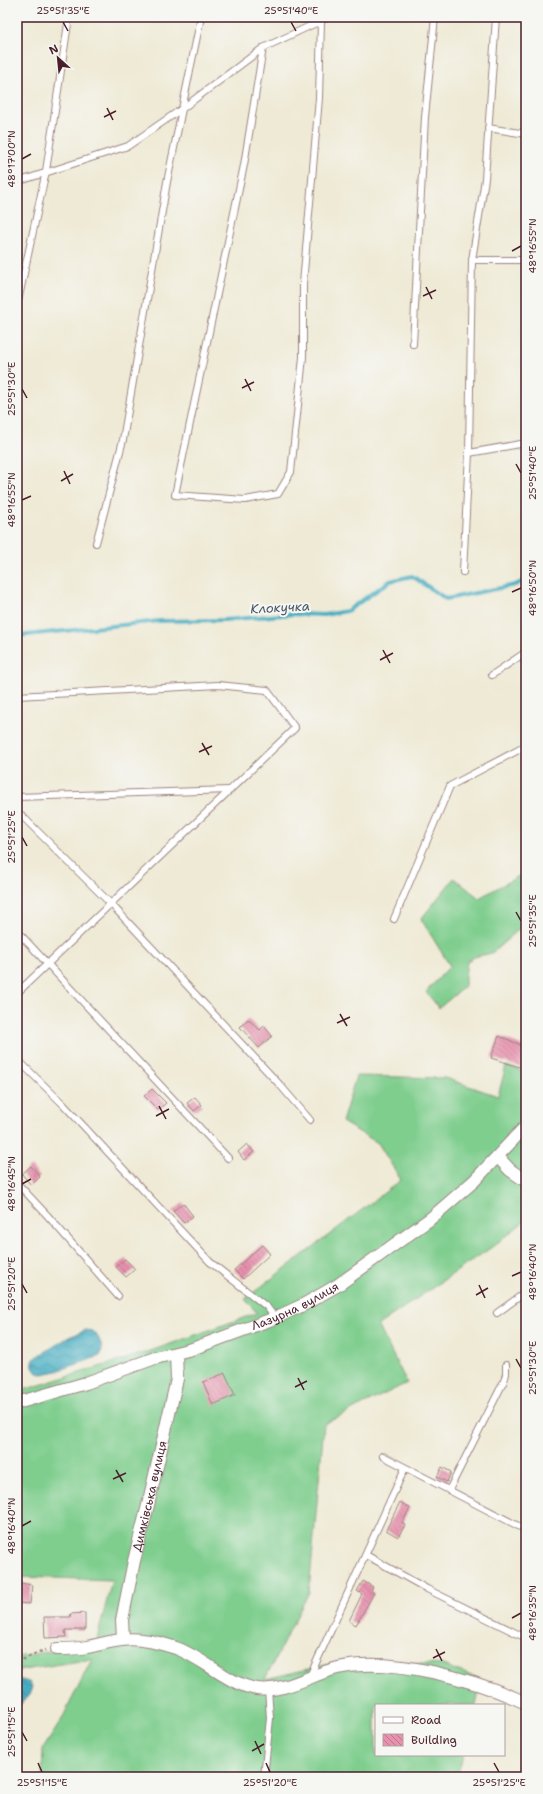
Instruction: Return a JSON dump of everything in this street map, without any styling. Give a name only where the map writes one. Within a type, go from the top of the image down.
[{"type":"street","name":"Лазурна вулиця","points":[[17,1403],[80,1385],[155,1358],[176,1354],[275,1318],[309,1302],[338,1285],[414,1232],[455,1198],[498,1157],[526,1126]]},
{"type":"street","points":[[498,1157],[510,1170],[526,1181]]},
{"type":"street","name":"Димківська вулиця","points":[[123,1639],[122,1620],[132,1568],[175,1390],[177,1371],[176,1354]]},
{"type":"street","points":[[57,1649],[82,1648],[123,1639],[149,1642],[174,1648],[192,1655],[237,1682],[256,1688],[268,1689],[283,1686],[337,1668],[351,1666],[394,1666],[466,1680],[526,1703]]},
{"type":"lane","points":[[17,306],[46,171],[69,17]]},
{"type":"lane","points":[[96,543],[123,440],[168,182],[201,17]]},
{"type":"lane","points":[[17,182],[46,171],[128,146],[183,108],[263,48],[329,17]]},
{"type":"lane","points":[[413,344],[416,263],[425,116],[435,17]]},
{"type":"lane","points":[[463,572],[469,453],[472,260],[485,179],[496,17]]},
{"type":"lane","points":[[263,48],[244,165],[175,495],[245,500],[278,494],[291,472],[303,357],[303,284],[319,98],[321,22]]},
{"type":"lane","points":[[488,128],[526,134]]},
{"type":"lane","points":[[472,260],[526,260]]},
{"type":"lane","points":[[469,453],[526,443]]},
{"type":"lane","points":[[492,676],[526,652]]},
{"type":"lane","points":[[17,696],[218,685],[267,690],[295,728],[17,993]]},
{"type":"lane","points":[[394,919],[450,786],[526,746]]},
{"type":"lane","points":[[17,797],[230,790]]},
{"type":"lane","points":[[17,811],[111,904],[280,1085],[310,1120]]},
{"type":"lane","points":[[17,931],[228,1158]]},
{"type":"lane","points":[[17,1059],[63,1104],[210,1262],[266,1307],[275,1318]]},
{"type":"lane","points":[[17,1183],[118,1296]]},
{"type":"lane","points":[[497,1313],[526,1292]]},
{"type":"lane","points":[[449,1490],[504,1381],[506,1365]]},
{"type":"lane","points":[[383,1456],[526,1530]]},
{"type":"lane","points":[[310,1677],[405,1468]]},
{"type":"lane","points":[[366,1555],[427,1589],[526,1638]]},
{"type":"lane","points":[[264,1777],[270,1718],[268,1689]]},
{"type":"path","points":[[17,1662],[39,1652],[57,1649]]},
{"type":"green space","points":[[526,872],[526,923],[492,953],[474,957],[467,962],[465,986],[439,1008],[426,992],[450,966],[421,919],[454,878],[479,898]]},
{"type":"green space","points":[[506,1066],[526,1072],[526,1220],[492,1247],[378,1325],[407,1383],[324,1424],[309,1592],[265,1679],[348,1660],[391,1661],[443,1665],[482,1680],[476,1704],[375,1704],[375,1756],[463,1756],[457,1777],[42,1777],[43,1749],[61,1721],[92,1659],[17,1671],[17,1657],[96,1643],[112,1580],[21,1577],[17,1597],[17,1392],[145,1353],[257,1313],[245,1299],[401,1180],[378,1143],[342,1122],[356,1076],[445,1078],[498,1096]]},
{"type":"water","points":[[86,1330],[93,1331],[99,1339],[102,1346],[100,1356],[57,1371],[42,1374],[37,1373],[33,1364],[35,1358],[69,1337]]},
{"type":"water","points":[[17,1679],[29,1682],[32,1687],[29,1695],[17,1708]]},
{"type":"building","points":[[248,1019],[260,1030],[264,1026],[272,1036],[259,1048],[240,1027]]},
{"type":"building","points":[[499,1036],[526,1047],[526,1069],[491,1058]]},
{"type":"building","points":[[152,1089],[166,1103],[158,1110],[144,1096]]},
{"type":"building","points":[[195,1097],[202,1105],[194,1111],[187,1103]]},
{"type":"building","points":[[247,1144],[254,1152],[244,1160],[238,1152]]},
{"type":"building","points":[[31,1166],[40,1177],[31,1185],[22,1174]]},
{"type":"building","points":[[183,1203],[193,1216],[184,1223],[173,1211]]},
{"type":"building","points":[[262,1245],[270,1254],[243,1279],[234,1270]]},
{"type":"building","points":[[125,1259],[135,1269],[126,1277],[116,1267]]},
{"type":"building","points":[[225,1373],[235,1395],[213,1405],[203,1382]]},
{"type":"building","points":[[442,1467],[451,1472],[447,1482],[437,1477]]},
{"type":"building","points":[[400,1502],[410,1508],[402,1523],[405,1525],[398,1537],[386,1530]]},
{"type":"building","points":[[363,1581],[373,1587],[371,1591],[374,1593],[356,1625],[349,1621],[362,1594],[357,1591]]},
{"type":"building","points":[[21,1583],[32,1585],[30,1604],[18,1603]]},
{"type":"building","points":[[85,1613],[85,1630],[65,1630],[66,1637],[45,1638],[44,1617],[71,1617],[70,1614]]},
{"type":"waterway","name":"Клокучка","points":[[17,636],[159,621],[224,620],[294,614],[324,615],[347,611],[390,581],[412,576],[446,599],[515,585],[526,580]]}]
